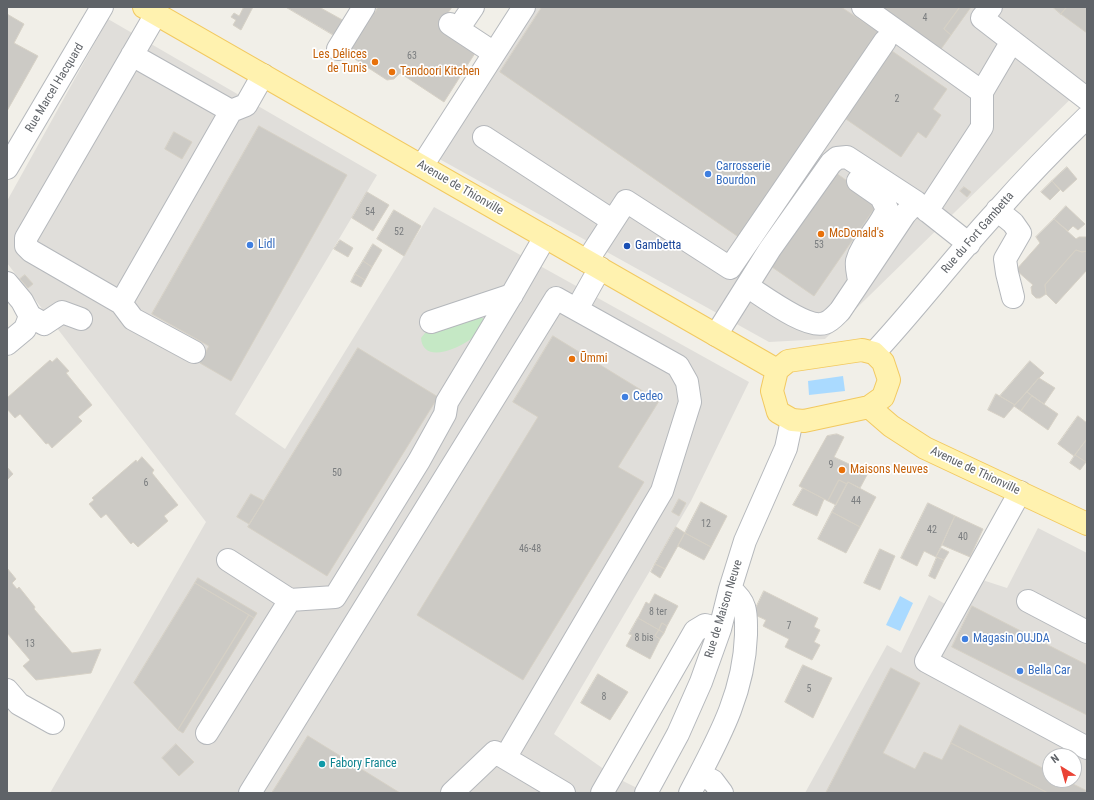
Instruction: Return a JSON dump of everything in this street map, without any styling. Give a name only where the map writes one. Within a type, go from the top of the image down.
[{"type":"main road","name":"Avenue de Thionville","points":[[150,11],[777,370]]},
{"type":"main road","points":[[862,350],[874,353],[883,362],[889,380],[883,397],[869,407],[804,421],[792,420],[778,412],[772,391],[777,370],[788,361],[862,350]]},
{"type":"main road","name":"Avenue de Thionville","points":[[869,407],[891,426],[926,448],[1087,524]]},
{"type":"street","name":"Rue Marcel Hacquard","points":[[7,168],[102,7]]},
{"type":"street","points":[[338,49],[364,7]]},
{"type":"street","points":[[473,7],[454,27],[494,53]]},
{"type":"street","points":[[422,166],[524,7]]},
{"type":"street","points":[[863,7],[982,92]]},
{"type":"street","points":[[990,7],[982,18],[1087,99]]},
{"type":"street","points":[[150,11],[132,55],[26,238],[26,246],[31,251],[121,303],[133,319],[194,352]]},
{"type":"street","points":[[577,309],[613,221],[626,201],[730,268],[885,41]]},
{"type":"street","points":[[747,286],[805,322],[824,324],[832,319],[840,311],[905,214],[922,206],[982,128],[982,92],[1012,41]]},
{"type":"street","points":[[132,55],[231,111]]},
{"type":"street","points":[[121,303],[231,111],[246,105],[263,75]]},
{"type":"street","name":"Rue du Fort Gambetta","points":[[874,353],[898,327],[997,210],[1052,152],[1087,118]]},
{"type":"street","points":[[484,137],[613,221]]},
{"type":"street","points":[[716,335],[770,249],[831,163],[837,158],[847,157],[922,206],[969,244]]},
{"type":"street","points":[[831,163],[881,196],[887,209],[883,221],[861,250],[856,263],[859,281]]},
{"type":"street","points":[[997,210],[1013,223],[1020,232],[1005,258],[1006,273],[1013,297]]},
{"type":"street","points":[[228,560],[290,600],[335,597],[419,461],[445,414],[447,402],[512,295],[545,236]]},
{"type":"street","points":[[7,283],[22,301],[30,316],[44,324],[62,312],[82,318]]},
{"type":"street","points":[[431,322],[512,295]]},
{"type":"street","points":[[250,793],[556,298],[678,366],[687,382],[690,402],[662,491],[505,758]]},
{"type":"street","points":[[7,344],[25,329],[30,316]]},
{"type":"street","name":"Rue de Maison Neuve","points":[[646,793],[690,708],[701,682],[720,629],[730,589],[745,541],[786,448],[792,420]]},
{"type":"street","points":[[1020,492],[926,661],[1087,748]]},
{"type":"street","points":[[690,793],[727,721],[740,684],[745,655],[745,606],[739,596],[730,589]]},
{"type":"street","points":[[207,733],[290,600]]},
{"type":"street","points":[[1028,601],[1087,632]]},
{"type":"street","points":[[602,793],[695,631],[705,625],[720,629]]},
{"type":"street","points":[[7,690],[19,704],[53,723]]},
{"type":"street","points":[[452,793],[495,752],[564,793]]},
{"type":"street","points":[[700,774],[713,781],[722,793]]},
{"type":"shaded area","points":[[532,7],[1087,7],[1087,83],[825,339],[769,342],[434,156]]},
{"type":"shaded area","points":[[108,19],[377,175],[235,414],[285,449],[434,207],[749,382],[691,501],[554,734],[615,777],[647,793],[50,793],[206,522],[7,263],[7,201]]},
{"type":"shaded area","points":[[1038,528],[1087,553],[1087,793],[805,793],[887,645],[901,653],[929,595],[947,605],[964,574],[1007,588]]},
{"type":"green space","points":[[478,316],[483,318],[485,323],[468,341],[448,351],[440,352],[427,350],[423,346],[421,338],[425,333]]},
{"type":"water","points":[[843,376],[845,391],[809,395],[808,381]]},
{"type":"water","points":[[900,596],[913,603],[900,631],[886,625]]},
{"type":"building","points":[[244,7],[253,7],[241,30],[233,25],[236,20],[231,17],[234,13],[239,16]]},
{"type":"building","points":[[286,7],[319,7],[346,22],[337,37]]},
{"type":"building","points":[[378,7],[452,7],[439,26],[477,50],[444,102],[400,73],[394,79],[387,80],[347,54],[373,11],[375,12]]},
{"type":"building","points":[[542,7],[841,7],[880,33],[740,238],[500,72]]},
{"type":"building","points":[[882,7],[960,7],[944,29],[951,35],[941,49]]},
{"type":"building","points":[[960,7],[971,7],[951,35],[944,29]]},
{"type":"building","points":[[1053,7],[1067,7],[1061,14]]},
{"type":"building","points":[[1067,7],[1087,7],[1087,33],[1061,14]]},
{"type":"building","points":[[7,14],[24,24],[14,43],[38,56],[7,111]]},
{"type":"building","points":[[889,49],[947,89],[933,109],[941,115],[926,138],[918,132],[901,157],[843,117]]},
{"type":"building","name":"Lidl","points":[[259,126],[347,175],[231,381],[200,363],[209,346],[152,314]]},
{"type":"building","points":[[174,132],[192,142],[182,159],[165,149]]},
{"type":"building","points":[[1067,167],[1077,179],[1063,192],[1052,181]]},
{"type":"building","points":[[836,173],[878,203],[814,296],[772,267]]},
{"type":"building","points":[[1052,181],[1060,190],[1050,200],[1041,192]]},
{"type":"building","points":[[964,187],[971,192],[967,197],[960,191]]},
{"type":"building","points":[[367,192],[389,205],[373,231],[352,218]]},
{"type":"building","points":[[1066,206],[1085,224],[1078,230],[1073,226],[1068,231],[1054,219]]},
{"type":"building","points":[[394,210],[421,226],[404,256],[377,239]]},
{"type":"building","points":[[1054,219],[1076,239],[1079,237],[1087,237],[1087,251],[1082,252],[1076,250],[1045,285],[1046,294],[1040,298],[1036,298],[1032,294],[1031,287],[1033,285],[1016,270],[1040,243],[1036,237]]},
{"type":"building","points":[[340,240],[353,248],[348,257],[334,249]]},
{"type":"building","points":[[373,244],[382,250],[372,267],[363,261]]},
{"type":"building","points":[[1076,250],[1082,252],[1087,251],[1087,270],[1056,304],[1046,294],[1045,285]]},
{"type":"building","points":[[363,261],[372,267],[365,280],[355,274]]},
{"type":"building","points":[[355,274],[365,280],[361,287],[351,282]]},
{"type":"building","points":[[25,275],[33,284],[28,288],[20,279]]},
{"type":"building","points":[[553,336],[659,401],[618,467],[644,482],[523,680],[417,615],[538,417],[513,402]]},
{"type":"building","points":[[358,348],[438,397],[327,576],[248,527]]},
{"type":"building","points":[[57,358],[69,371],[66,373],[92,405],[78,417],[82,421],[52,448],[48,443],[46,444],[20,414],[15,418],[7,409],[7,398],[50,360],[52,362]]},
{"type":"building","points":[[1030,361],[1044,373],[1015,405],[1000,396]]},
{"type":"building","points":[[1039,378],[1055,388],[1044,404],[1027,392]]},
{"type":"building","points":[[1027,392],[1032,396],[1021,411],[1014,406]]},
{"type":"building","points":[[996,394],[1015,405],[1004,418],[988,410]]},
{"type":"building","points":[[1032,396],[1058,414],[1048,430],[1021,411]]},
{"type":"building","points":[[1078,416],[1087,423],[1087,439],[1074,456],[1058,444]]},
{"type":"building","points":[[837,434],[844,437],[834,457],[868,473],[860,488],[848,482],[847,484],[839,480],[828,501],[799,486],[827,436]]},
{"type":"building","points":[[1087,439],[1087,461],[1086,462],[1075,455]]},
{"type":"building","points":[[1075,455],[1086,462],[1080,470],[1070,463]]},
{"type":"building","points":[[142,457],[154,470],[152,473],[178,505],[164,516],[168,521],[138,547],[133,542],[131,544],[106,514],[101,518],[89,504],[94,500],[92,498],[136,460],[137,462]]},
{"type":"building","points":[[7,467],[13,474],[7,480]]},
{"type":"building","points":[[839,480],[847,484],[836,505],[828,501]]},
{"type":"building","points":[[848,482],[876,497],[860,527],[832,512]]},
{"type":"building","points":[[803,488],[824,499],[817,516],[793,505]]},
{"type":"building","points":[[251,494],[264,501],[249,524],[237,517]]},
{"type":"building","points":[[679,499],[686,503],[679,516],[672,512]]},
{"type":"building","points":[[701,502],[727,516],[711,547],[685,533]]},
{"type":"building","points":[[928,503],[955,516],[936,557],[924,551],[917,566],[901,558]]},
{"type":"building","points":[[832,512],[860,527],[846,553],[818,539]]},
{"type":"building","points":[[955,516],[983,529],[970,557],[942,545]]},
{"type":"building","points":[[676,527],[685,533],[665,569],[655,564]]},
{"type":"building","points":[[685,533],[711,547],[704,560],[678,546]]},
{"type":"building","points":[[941,548],[949,552],[944,560],[936,557]]},
{"type":"building","points":[[880,549],[895,556],[880,590],[864,583]]},
{"type":"building","points":[[937,557],[944,560],[935,579],[929,576]]},
{"type":"building","points":[[655,564],[665,569],[660,578],[651,572]]},
{"type":"building","points":[[7,568],[16,579],[12,583],[17,589],[19,587],[35,607],[34,609],[72,653],[101,649],[91,673],[36,680],[23,666],[30,660],[7,633]]},
{"type":"building","points":[[198,578],[257,613],[254,618],[195,583]]},
{"type":"building","points":[[195,583],[249,615],[178,730],[134,683]]},
{"type":"building","points":[[764,591],[818,618],[814,627],[820,630],[814,642],[820,645],[812,660],[785,647],[789,639],[763,626],[766,620],[753,614]]},
{"type":"building","points":[[655,594],[678,606],[667,626],[662,623],[659,630],[638,618],[646,602],[649,604]]},
{"type":"building","points":[[972,606],[1087,665],[1087,715],[952,647]]},
{"type":"building","points":[[249,615],[254,618],[183,733],[178,730]]},
{"type":"building","points":[[638,618],[659,630],[655,636],[660,639],[650,659],[626,646],[632,635],[629,634]]},
{"type":"building","points":[[662,623],[667,626],[664,633],[659,630]]},
{"type":"building","points":[[659,630],[664,633],[660,639],[655,636]]},
{"type":"building","points":[[803,665],[832,678],[813,718],[785,702]]},
{"type":"building","points":[[891,668],[920,683],[883,753],[915,769],[924,752],[942,760],[951,743],[1048,793],[826,793]]},
{"type":"building","points":[[598,674],[628,692],[610,720],[581,703]]},
{"type":"building","points":[[960,725],[1042,768],[1042,788],[1081,788],[1087,791],[1087,793],[1048,793],[951,743]]},
{"type":"building","name":"Fabory France","points":[[308,736],[400,793],[272,793]]},
{"type":"building","points":[[176,744],[194,762],[179,776],[162,758]]},
{"type":"place","name":"Les Délices de Tunis","points":[[375,62]]},
{"type":"place","name":"Tandoori Kitchen","points":[[392,72]]},
{"type":"place","name":"Carrosserie Bourdon","points":[[708,174]]},
{"type":"place","name":"McDonald's","points":[[821,234]]},
{"type":"place","name":"Lidl","points":[[250,245]]},
{"type":"place","name":"Gambetta","points":[[627,246]]},
{"type":"place","name":"Ūmmi","points":[[572,359]]},
{"type":"place","name":"Cedeo","points":[[625,397]]},
{"type":"place","name":"Maisons Neuves","points":[[842,470]]},
{"type":"place","name":"Magasin OUJDA","points":[[965,639]]},
{"type":"place","name":"Bella Car","points":[[1020,671]]},
{"type":"place","name":"Fabory France","points":[[322,764]]}]
